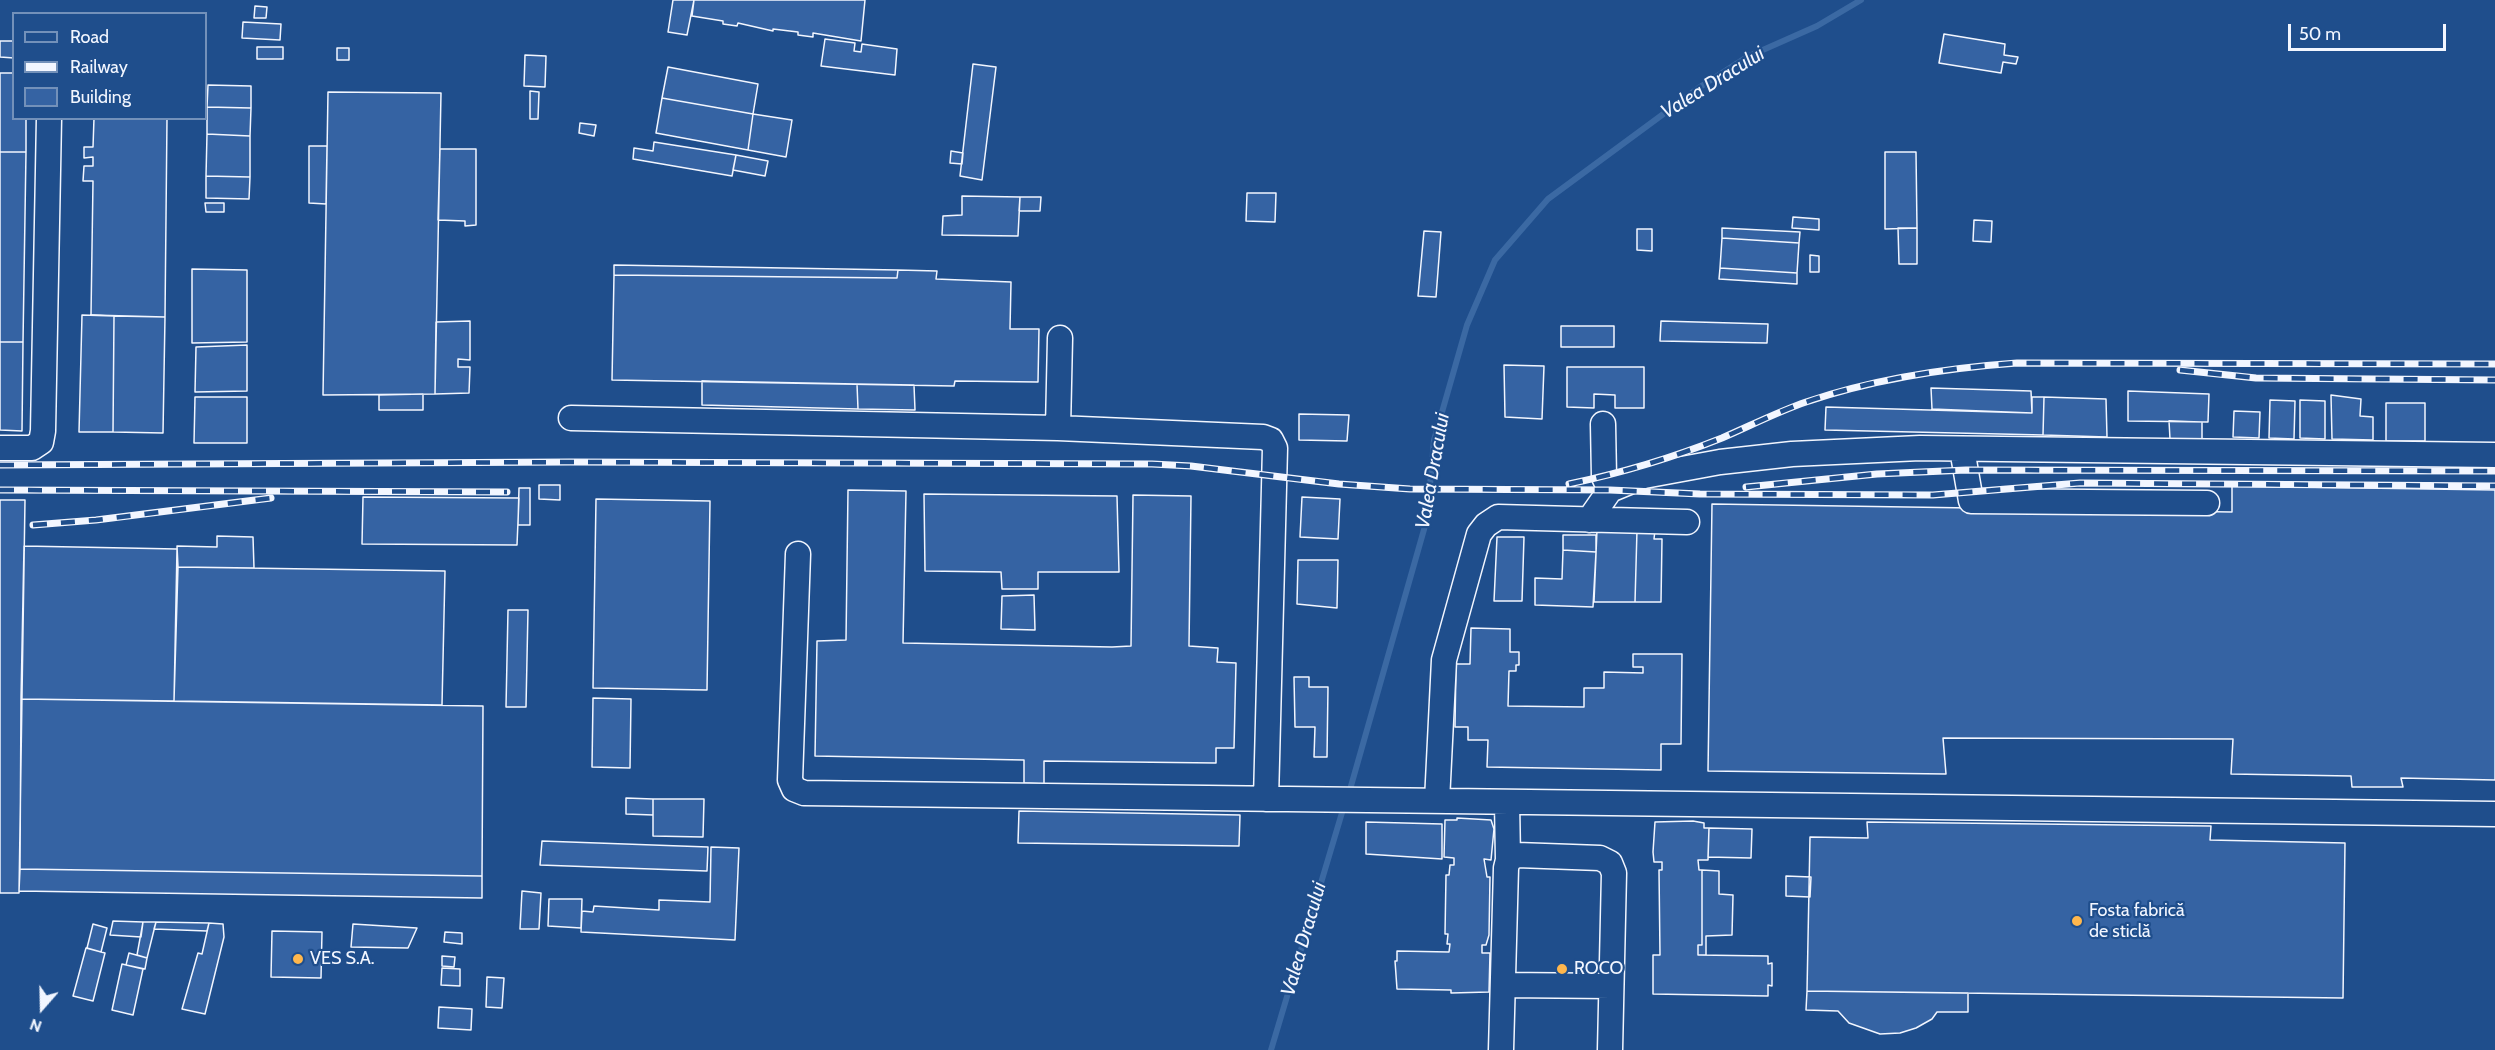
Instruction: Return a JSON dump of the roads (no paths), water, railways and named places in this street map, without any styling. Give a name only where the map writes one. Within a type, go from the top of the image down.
[{"type":"lane","points":[[0,448],[32,448],[41,442],[43,431],[49,120]]},
{"type":"lane","points":[[1058,428],[1060,338]]},
{"type":"lane","points":[[571,418],[1058,428],[1271,440],[1275,448],[1266,799]]},
{"type":"lane","points":[[1603,424],[1604,477],[1610,490]]},
{"type":"lane","points":[[1962,449],[1971,501],[2207,503]]},
{"type":"lane","points":[[1589,520],[1610,490],[1644,476],[1720,462],[1792,454],[1962,449],[2495,455]]},
{"type":"lane","points":[[1437,801],[1444,660],[1479,534],[1498,517],[1687,522]]},
{"type":"lane","points":[[798,554],[790,780],[794,789],[804,792],[2495,814]]},
{"type":"lane","points":[[1501,1050],[1508,860],[1507,802]]},
{"type":"lane","points":[[1508,860],[1517,855],[1600,858],[1610,863],[1614,873],[1610,1050]]},
{"type":"lane","points":[[1504,985],[1611,986]]},
{"type":"waterway","name":"Valea Dracului","points":[[1349,793],[1427,519],[1434,440],[1467,325],[1495,260],[1548,199],[1700,87],[1747,57],[1817,26],[1861,0]]},
{"type":"waterway","name":"Valea Dracului","points":[[1271,1050],[1344,806]]},
{"type":"railway","points":[[1569,484],[1627,470],[1684,452],[1795,406],[1832,394],[1884,381],[1964,368],[2017,363],[2495,364]]},
{"type":"railway","points":[[2180,370],[2256,378],[2495,380]]},
{"type":"railway","points":[[0,465],[570,462],[1152,464],[1191,466],[1339,484],[1410,489],[1610,490],[1700,494],[1933,495],[2080,483],[2495,486]]},
{"type":"railway","points":[[1746,487],[1877,474],[1966,470],[2495,471]]},
{"type":"railway","points":[[0,490],[507,492]]},
{"type":"railway","points":[[33,525],[96,520],[271,498]]},
{"type":"place","name":"Fosta fabrică de sticlă","points":[[2077,921]]},
{"type":"place","name":"VES S.A.","points":[[298,959]]},
{"type":"place","name":"ROCO","points":[[1562,969]]}]
